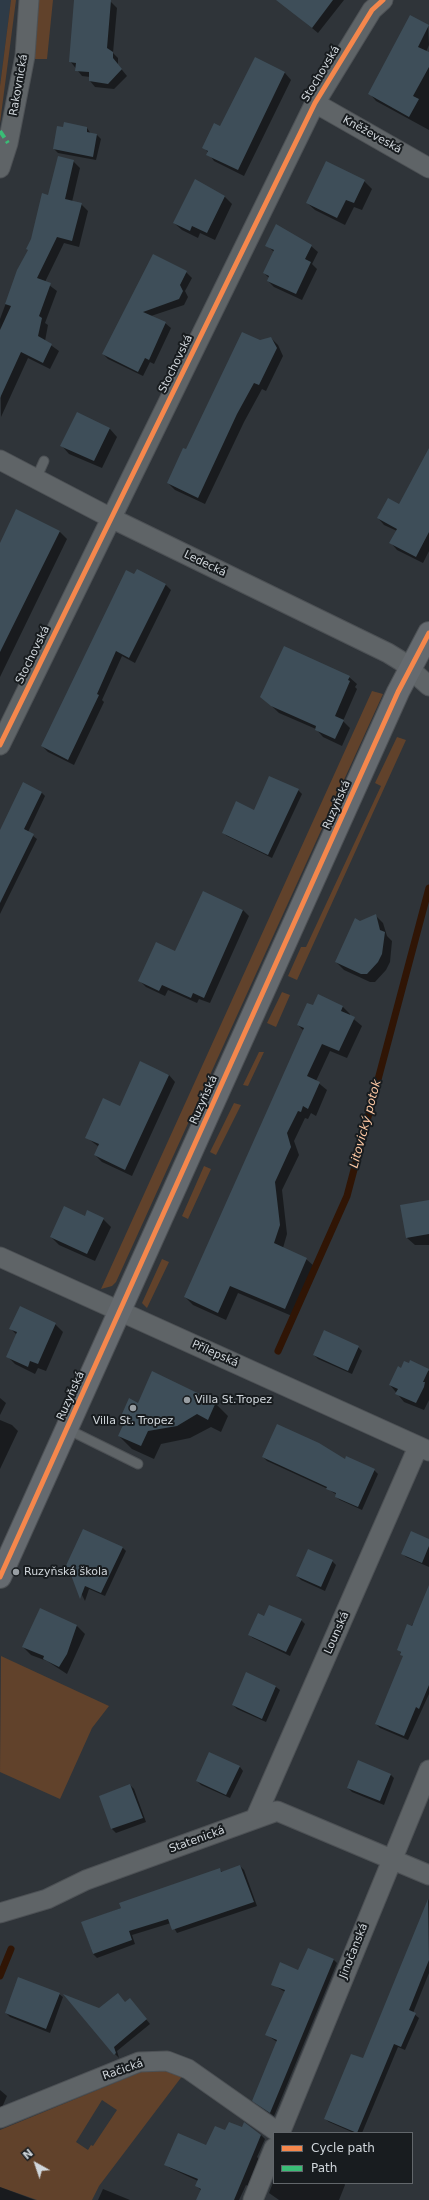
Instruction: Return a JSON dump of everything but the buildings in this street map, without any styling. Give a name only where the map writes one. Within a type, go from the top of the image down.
[{"type":"street","name":"Rakovnická","points":[[0,168],[8,143],[25,56],[28,0]]},
{"type":"street","name":"Stochovská","points":[[0,745],[314,103],[372,10],[383,0]]},
{"type":"street","name":"Kněževeská","points":[[314,103],[429,168]]},
{"type":"street","name":"Ledecká","points":[[0,460],[111,518],[388,653],[409,669]]},
{"type":"street","name":"Ruzyňská","points":[[0,1577],[409,669],[429,633]]},
{"type":"street","points":[[409,669],[428,686]]},
{"type":"street","name":"Přílepská","points":[[0,1257],[424,1449]]},
{"type":"street","name":"Lounská","points":[[255,1819],[424,1449]]},
{"type":"street","name":"Jinočanská","points":[[280,2132],[429,1770]]},
{"type":"street","name":"Statenická","points":[[1,1913],[47,1899],[86,1880],[278,1811],[429,1875]]},
{"type":"street","name":"Račická","points":[[0,2118],[139,2062],[167,2061],[188,2069],[279,2132]]},
{"type":"street","points":[[253,2200],[273,2150]]},
{"type":"lane","points":[[36,479],[44,461]]},
{"type":"lane","points":[[67,1429],[138,1464]]},
{"type":"shaded area","points":[[0,0],[11,0],[0,86]]},
{"type":"shaded area","points":[[11,0],[16,0],[0,123],[0,86]]},
{"type":"shaded area","points":[[35,0],[53,0],[47,59],[30,59]]},
{"type":"shaded area","points":[[372,691],[383,694],[116,1282],[112,1286],[101,1289]]},
{"type":"shaded area","points":[[397,737],[406,740],[297,980],[288,976],[301,947],[306,947],[381,786],[375,783]]},
{"type":"shaded area","points":[[282,992],[290,995],[276,1027],[267,1023]]},
{"type":"shaded area","points":[[259,1052],[264,1052],[248,1086],[243,1085]]},
{"type":"shaded area","points":[[234,1103],[241,1105],[216,1155],[210,1152]]},
{"type":"shaded area","points":[[204,1166],[211,1169],[188,1219],[182,1216]]},
{"type":"shaded area","points":[[162,1259],[169,1262],[147,1308],[142,1303]]},
{"type":"shaded area","points":[[1,1656],[109,1706],[92,1728],[60,1799],[0,1772]]},
{"type":"shaded area","points":[[151,2068],[183,2075],[99,2186],[92,2200],[37,2200],[0,2187],[0,2130]],"holes":[[[102,2100],[117,2110],[93,2146],[91,2145],[88,2150],[76,2142]]]},
{"type":"waterway","name":"Litovický potok","points":[[278,1351],[347,1196],[429,888]]},
{"type":"waterway","name":"Litovický potok","points":[[0,1976],[11,1949]]},
{"type":"marked path","points":[[0,131],[8,143]]},
{"type":"cycle path","points":[[0,745],[315,103],[372,10],[383,0]]},
{"type":"cycle path","points":[[0,1577],[398,692],[429,633]]},
{"type":"place","name":"Villa St.Tropez","points":[[187,1400]]},
{"type":"place","name":"Villa St. Tropez","points":[[133,1408]]},
{"type":"place","name":"Ruzyňská škola","points":[[16,1572]]}]
